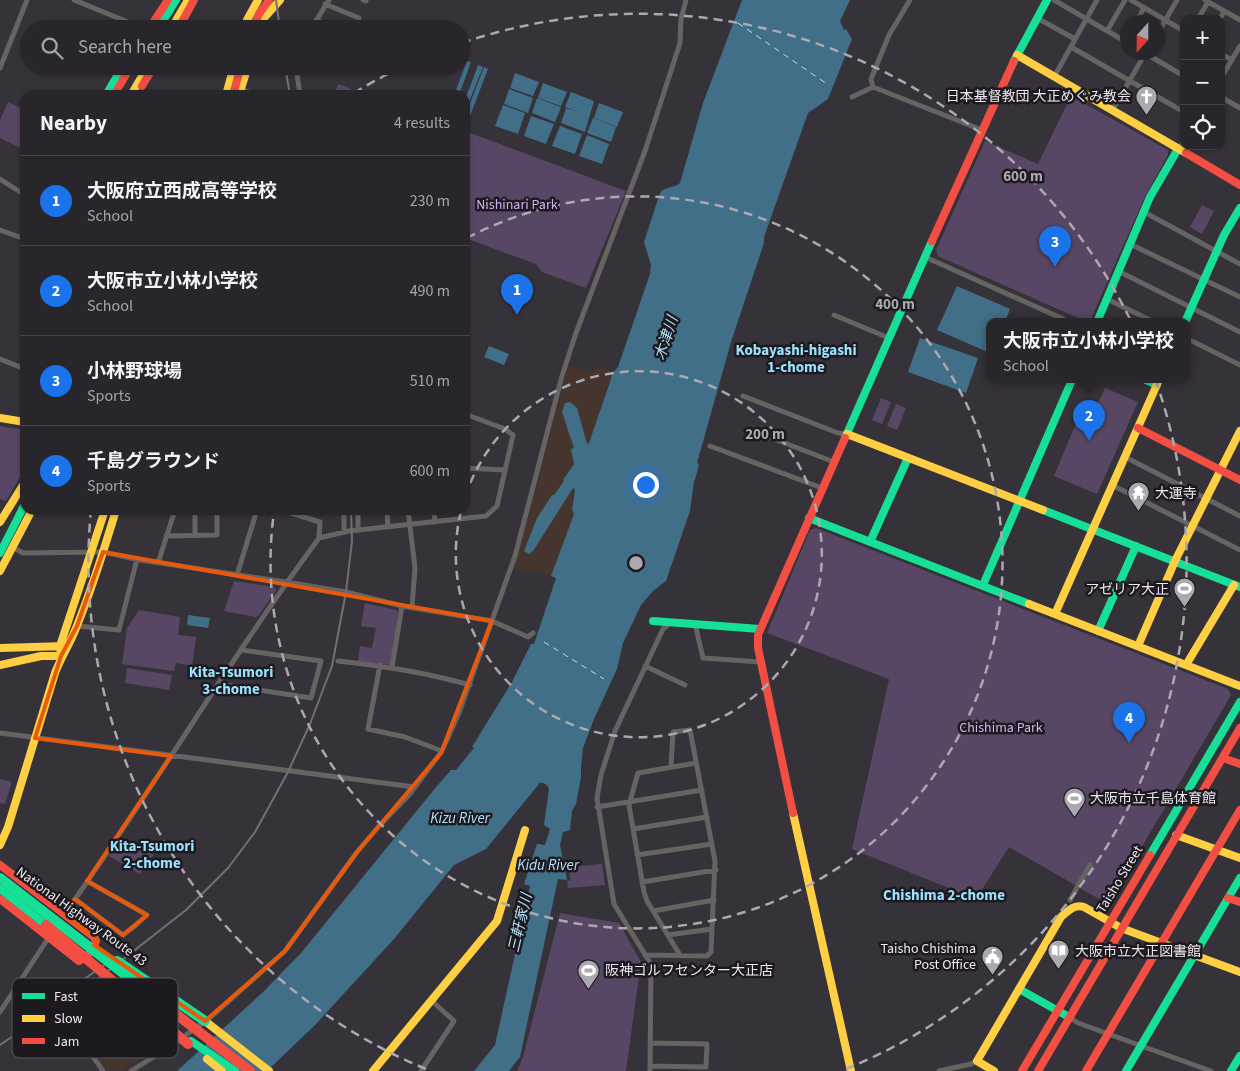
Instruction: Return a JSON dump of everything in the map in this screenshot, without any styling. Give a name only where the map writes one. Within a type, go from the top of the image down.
[{"type":"main road","points":[[154,20],[168,0]]},
{"type":"main road","points":[[165,20],[177,0]]},
{"type":"main road","points":[[176,20],[188,0]]},
{"type":"main road","points":[[183,20],[194,0]]},
{"type":"main road","points":[[247,20],[258,0]]},
{"type":"main road","points":[[257,20],[269,0]]},
{"type":"main road","points":[[263,20],[280,0]]},
{"type":"main road","points":[[851,1071],[784,774],[757,640],[760,629],[888,338],[982,130],[1017,55],[1047,0]]},
{"type":"main road","points":[[1017,55],[1112,111],[1180,145]]},
{"type":"main road","points":[[109,90],[118,75]]},
{"type":"main road","points":[[117,90],[126,75]]},
{"type":"main road","points":[[124,90],[133,75]]},
{"type":"main road","points":[[139,90],[145,75]]},
{"type":"main road","points":[[140,90],[149,75]]},
{"type":"main road","points":[[227,90],[232,75]]},
{"type":"main road","points":[[238,90],[240,75]]},
{"type":"main road","points":[[239,90],[245,75]]},
{"type":"main road","points":[[1099,318],[1150,197],[1180,147]]},
{"type":"main road","points":[[1188,150],[1240,185]]},
{"type":"main road","points":[[1187,318],[1216,252],[1240,208]]},
{"type":"main road","points":[[983,586],[1071,383]]},
{"type":"main road","points":[[1055,614],[1158,383]]},
{"type":"main road","points":[[0,418],[20,421]]},
{"type":"main road","points":[[1138,428],[1240,480]]},
{"type":"main road","points":[[847,434],[1237,586],[1186,665]]},
{"type":"main road","points":[[1138,646],[1175,561],[1239,434]]},
{"type":"main road","points":[[870,542],[908,458]]},
{"type":"main road","points":[[0,522],[20,490]]},
{"type":"main road","points":[[0,538],[20,504]]},
{"type":"main road","points":[[0,553],[20,514]]},
{"type":"main road","points":[[0,572],[29,515]]},
{"type":"main road","points":[[0,576],[30,515]]},
{"type":"main road","points":[[0,845],[8,827],[103,515]]},
{"type":"main road","points":[[0,665],[63,649],[77,626],[96,577],[114,515]]},
{"type":"main road","points":[[809,518],[1240,686]]},
{"type":"main road","points":[[1098,631],[1136,546]]},
{"type":"main road","points":[[653,621],[760,629]]},
{"type":"main road","points":[[0,648],[63,649]]},
{"type":"main road","name":"Taisho Street","points":[[1022,1071],[1240,702]]},
{"type":"main road","name":"Taisho Street","points":[[1038,1071],[1240,728]]},
{"type":"main road","points":[[1223,758],[1240,764]]},
{"type":"main road","points":[[1086,1071],[1240,810]]},
{"type":"main road","points":[[372,1071],[498,921],[525,830]]},
{"type":"main road","points":[[1176,835],[1240,858]]},
{"type":"main road","points":[[0,865],[94,937],[95,945],[81,962],[0,899]]},
{"type":"main road","name":"National Highway Route 43","points":[[0,873],[54,915],[143,978]]},
{"type":"main road","points":[[0,878],[130,978]]},
{"type":"main road","points":[[1129,1070],[1141,1046],[1240,878]]},
{"type":"main road","points":[[0,888],[119,978]]},
{"type":"main road","name":"National Highway Route 43","points":[[0,888],[109,978]]},
{"type":"main road","points":[[1228,898],[1240,902]]},
{"type":"main road","points":[[994,1071],[977,1061],[1044,944],[1067,910],[1075,906],[1084,907],[1121,928],[1240,972]]},
{"type":"main road","points":[[125,966],[140,978]]},
{"type":"main road","points":[[1019,989],[1069,1017]]},
{"type":"main road","name":"National Highway Route 43","points":[[178,1001],[269,1071]]},
{"type":"main road","points":[[178,1007],[258,1071]]},
{"type":"main road","points":[[178,1015],[250,1071]]},
{"type":"main road","points":[[178,1023],[242,1071]]},
{"type":"main road","points":[[202,1026],[264,1071]]},
{"type":"main road","points":[[178,1032],[235,1071]]},
{"type":"main road","name":"National Highway Route 43","points":[[178,1036],[222,1071]]},
{"type":"main road","points":[[188,1044],[229,1071]]},
{"type":"main road","points":[[1231,1071],[1240,1056]]},
{"type":"street","points":[[0,68],[27,0]]},
{"type":"street","points":[[74,0],[124,20]]},
{"type":"street","points":[[178,1041],[212,1016],[285,951],[357,852],[442,752],[470,685],[515,556],[571,349],[645,151],[680,43],[686,0]]},
{"type":"street","points":[[873,87],[871,80],[889,35],[910,0]]},
{"type":"street","points":[[1054,0],[1120,37]]},
{"type":"street","points":[[1054,77],[1097,0]]},
{"type":"street","points":[[1107,30],[1125,0]]},
{"type":"street","points":[[1131,0],[1156,15]]},
{"type":"street","points":[[1177,0],[1165,20],[1180,29]]},
{"type":"street","points":[[1200,15],[1207,1],[1240,20]]},
{"type":"street","points":[[316,20],[327,2],[359,18]]},
{"type":"street","points":[[1140,15],[1144,8]]},
{"type":"street","points":[[1222,15],[1224,11]]},
{"type":"street","points":[[1037,18],[1075,39]]},
{"type":"street","points":[[1225,71],[1240,46]]},
{"type":"street","points":[[1071,47],[1180,110]]},
{"type":"street","points":[[1225,56],[1232,60]]},
{"type":"street","points":[[1112,111],[1141,60]]},
{"type":"street","points":[[1157,60],[1180,74]]},
{"type":"street","points":[[297,75],[299,90]]},
{"type":"street","points":[[852,97],[873,87],[982,130]]},
{"type":"street","points":[[1225,99],[1240,108]]},
{"type":"street","points":[[0,179],[20,192]]},
{"type":"street","points":[[1144,212],[1240,264]]},
{"type":"street","points":[[0,230],[20,237]]},
{"type":"street","points":[[1130,244],[1240,297]]},
{"type":"street","points":[[925,257],[1061,318]]},
{"type":"street","points":[[1118,271],[1240,332]]},
{"type":"street","points":[[1106,299],[1146,318]]},
{"type":"street","points":[[834,315],[888,338]]},
{"type":"street","points":[[1191,340],[1240,365]]},
{"type":"street","points":[[0,359],[20,367]]},
{"type":"street","points":[[743,396],[838,433],[847,434]]},
{"type":"street","points":[[319,538],[344,532],[486,516],[497,506],[512,435],[505,429],[470,416]]},
{"type":"street","points":[[764,435],[834,462]]},
{"type":"street","points":[[710,446],[822,488]]},
{"type":"street","points":[[1125,457],[1240,516]]},
{"type":"street","points":[[470,468],[505,470]]},
{"type":"street","points":[[1112,485],[1240,550]]},
{"type":"street","points":[[158,563],[173,515]]},
{"type":"street","points":[[196,515],[196,536]]},
{"type":"street","points":[[166,536],[217,535],[217,515]]},
{"type":"street","points":[[237,575],[255,515]]},
{"type":"street","points":[[23,978],[286,582],[319,538],[320,522],[297,515]]},
{"type":"street","points":[[344,515],[344,532]]},
{"type":"street","points":[[358,515],[358,531]]},
{"type":"street","points":[[387,515],[388,527]]},
{"type":"street","points":[[408,515],[415,568],[412,607]]},
{"type":"street","points":[[434,515],[435,522]]},
{"type":"street","points":[[14,548],[23,553],[103,552],[137,560],[346,592],[402,606],[492,622],[528,636],[533,633]]},
{"type":"street","points":[[77,626],[119,630],[137,560]]},
{"type":"street","points":[[392,667],[402,606]]},
{"type":"street","points":[[650,1043],[707,1044],[706,1067],[650,1068],[650,1043],[652,976],[651,968],[645,954],[614,904],[597,798],[601,775],[615,731],[663,629],[672,622]]},
{"type":"street","points":[[695,624],[703,658],[761,662]]},
{"type":"street","points":[[219,684],[311,698],[321,661],[242,650]]},
{"type":"street","points":[[338,661],[380,665],[429,673],[470,685]]},
{"type":"street","points":[[380,665],[368,729],[405,737],[442,752]]},
{"type":"street","points":[[645,666],[686,686]]},
{"type":"street","points":[[645,954],[710,955],[716,870],[690,730],[673,732],[671,766]]},
{"type":"street","points":[[0,733],[414,787]]},
{"type":"street","points":[[680,955],[647,901],[637,855],[630,801],[638,772],[696,763]]},
{"type":"street","points":[[597,807],[702,790]]},
{"type":"street","points":[[633,829],[707,817]]},
{"type":"street","points":[[637,855],[712,844]]},
{"type":"street","points":[[1070,900],[1090,865]]},
{"type":"street","points":[[642,882],[716,870]]},
{"type":"street","points":[[76,899],[123,935],[147,915],[87,881]]},
{"type":"street","points":[[654,910],[714,900]]},
{"type":"street","points":[[668,935],[712,929]]},
{"type":"street","points":[[0,1012],[12,994]]},
{"type":"street","points":[[0,1000],[6,1003]]},
{"type":"street","points":[[421,1071],[454,1021],[432,1001]]},
{"type":"street","points":[[1069,1017],[1078,1023],[1107,1034],[1212,1071]]},
{"type":"street","points":[[94,1058],[103,1071]]},
{"type":"street","points":[[131,1071],[152,1058]]},
{"type":"street","points":[[939,1071],[977,1061]]},
{"type":"highlighted area","points":[[103,552],[492,621],[441,753],[357,852],[285,951],[205,1021],[94,945],[98,940],[64,914],[75,899],[123,935],[147,915],[87,881],[171,756],[35,738],[61,656],[77,626]]},
{"type":"shaded area","points":[[569,366],[593,372],[595,366],[614,372],[591,442],[587,444],[563,480],[575,490],[572,510],[574,514],[551,576],[537,571],[524,572],[514,568]]},
{"type":"shaded area","points":[[98,1058],[143,1058],[121,1071],[107,1071]]},
{"type":"green space","points":[[338,85],[341,85],[354,90],[336,90]]},
{"type":"green space","points":[[1071,96],[1168,150],[1168,155],[1146,194],[1091,318],[1078,318],[938,256],[936,250],[985,141],[1038,164]]},
{"type":"green space","points":[[8,102],[20,108],[20,148],[0,138],[0,120]]},
{"type":"green space","name":"Nishinari Park","points":[[470,133],[626,191],[586,288],[542,272],[536,264],[470,240]]},
{"type":"green space","points":[[1202,205],[1214,211],[1202,234],[1190,227]]},
{"type":"green space","points":[[1105,388],[1138,402],[1097,494],[1054,476],[1079,416],[1090,420]]},
{"type":"green space","points":[[881,398],[891,402],[882,424],[872,420]]},
{"type":"green space","points":[[896,404],[906,408],[897,430],[887,426]]},
{"type":"green space","points":[[0,426],[20,429],[20,477],[6,501],[0,499]]},
{"type":"green space","name":"Chishima Park","points":[[816,528],[1228,689],[1231,695],[1113,896],[1099,899],[1009,847],[976,899],[852,849],[889,679],[767,633],[810,530]]},
{"type":"green space","points":[[234,581],[274,587],[276,591],[256,617],[224,611]]},
{"type":"green space","points":[[365,603],[398,612],[391,665],[358,661],[360,646],[372,648],[376,628],[361,626]]},
{"type":"green space","points":[[139,610],[180,617],[178,635],[196,637],[192,666],[176,663],[174,671],[122,664],[127,628]]},
{"type":"green space","points":[[127,668],[172,675],[169,690],[125,683]]},
{"type":"green space","points":[[0,779],[12,782],[5,804],[0,803]]},
{"type":"green space","points":[[120,840],[154,854],[140,874],[109,856]]},
{"type":"green space","points":[[602,864],[605,885],[568,888],[567,881],[571,880],[568,867]]},
{"type":"green space","name":"阪神ゴルフセンター大正店","points":[[560,913],[619,923],[641,962],[626,1071],[517,1071],[523,1057]]},
{"type":"water","points":[[742,0],[850,0],[840,21],[844,30],[846,29],[852,39],[828,99],[808,113],[764,237],[764,243],[731,342],[697,463],[699,464],[694,481],[690,511],[666,581],[653,591],[641,605],[623,643],[617,669],[583,748],[581,777],[576,804],[572,811],[570,830],[563,832],[560,845],[567,880],[558,879],[520,1057],[509,1071],[474,1071],[495,1045],[530,886],[524,884],[537,844],[545,845],[550,829],[544,825],[549,789],[542,783],[539,783],[486,849],[454,865],[394,939],[315,1025],[267,1071],[177,1071],[262,993],[301,953],[437,786],[451,770],[456,770],[474,748],[472,747],[512,682],[531,644],[534,644],[556,578],[551,576],[574,514],[572,510],[575,490],[573,488],[533,551],[529,554],[524,551],[537,518],[574,464],[571,449],[574,448],[562,412],[565,403],[570,402],[577,408],[587,444],[589,443],[612,374],[618,367],[650,274],[651,265],[644,242],[660,193],[680,183],[703,103]]},
{"type":"water","points":[[478,65],[483,67],[470,100],[469,90]]},
{"type":"water","points":[[484,67],[488,69],[470,116],[470,104]]},
{"type":"water","points":[[515,73],[539,82],[533,96],[510,88]]},
{"type":"water","points":[[462,75],[466,75],[461,90],[456,90]]},
{"type":"water","points":[[543,83],[567,92],[561,106],[538,98]]},
{"type":"water","points":[[509,89],[533,98],[528,113],[504,104]]},
{"type":"water","points":[[571,92],[594,101],[585,132],[561,123],[566,108],[584,114],[565,107]]},
{"type":"water","points":[[537,98],[561,107],[555,122],[532,113]]},
{"type":"water","points":[[599,103],[623,112],[617,127],[594,118]]},
{"type":"water","points":[[503,105],[525,113],[518,134],[495,126]]},
{"type":"water","points":[[531,116],[554,124],[546,144],[524,136]]},
{"type":"water","points":[[593,118],[616,127],[611,142],[587,133]]},
{"type":"water","points":[[560,126],[582,134],[575,154],[552,146]]},
{"type":"water","points":[[587,135],[609,144],[602,164],[579,156]]},
{"type":"water","points":[[957,286],[1010,309],[1007,318],[986,318],[986,351],[937,330]]},
{"type":"water","points":[[920,338],[978,358],[966,393],[908,372]]},
{"type":"water","points":[[489,346],[509,354],[504,365],[484,357]]},
{"type":"water","points":[[188,615],[210,618],[208,628],[187,625]]},
{"type":"ferry route","points":[[738,23],[827,84]]},
{"type":"ferry route","points":[[544,642],[604,679]]},
{"type":"railway","points":[[276,0],[279,20]]},
{"type":"railway","points":[[287,75],[289,90]]},
{"type":"railway","points":[[99,978],[186,910],[228,868],[255,832],[288,772],[310,724],[332,666],[346,592],[352,541],[351,515]]},
{"type":"railway","points":[[86,978],[107,963]]},
{"type":"railway","points":[[0,1045],[12,1037]]},
{"type":"traffic: fast","points":[[164,20],[176,0]]},
{"type":"traffic: fast","points":[[1014,61],[1047,0]]},
{"type":"traffic: fast","points":[[109,90],[118,75]]},
{"type":"traffic: fast","points":[[1099,318],[1150,197],[1178,149]]},
{"type":"traffic: fast","points":[[1187,318],[1224,235],[1240,208]]},
{"type":"traffic: fast","points":[[845,438],[932,241]]},
{"type":"traffic: fast","points":[[983,585],[1071,383]]},
{"type":"traffic: fast","points":[[1153,383],[1157,385]]},
{"type":"traffic: fast","points":[[870,542],[908,458]]},
{"type":"traffic: fast","points":[[1043,510],[1240,587]]},
{"type":"traffic: fast","points":[[0,553],[20,514]]},
{"type":"traffic: fast","points":[[809,518],[1029,604]]},
{"type":"traffic: fast","points":[[1098,631],[1136,546]]},
{"type":"traffic: fast","points":[[653,621],[760,629]]},
{"type":"traffic: fast","points":[[1150,855],[1240,702]]},
{"type":"traffic: fast","points":[[0,878],[129,978]]},
{"type":"traffic: fast","points":[[1126,1071],[1240,878]]},
{"type":"traffic: fast","points":[[0,889],[46,925]]},
{"type":"traffic: fast","points":[[117,961],[142,978]]},
{"type":"traffic: fast","points":[[1019,989],[1069,1017]]},
{"type":"traffic: fast","points":[[178,1003],[205,1021]]},
{"type":"traffic: fast","points":[[191,1041],[235,1071]]},
{"type":"traffic: fast","points":[[1231,1071],[1240,1056]]},
{"type":"traffic: slow","points":[[176,20],[188,0]]},
{"type":"traffic: slow","points":[[247,20],[258,0]]},
{"type":"traffic: slow","points":[[263,20],[280,0]]},
{"type":"traffic: slow","points":[[1017,55],[1186,153]]},
{"type":"traffic: slow","points":[[134,90],[143,75]]},
{"type":"traffic: slow","points":[[227,90],[232,75]]},
{"type":"traffic: slow","points":[[241,90],[245,75]]},
{"type":"traffic: slow","points":[[1055,614],[1158,383]]},
{"type":"traffic: slow","points":[[0,418],[20,421]]},
{"type":"traffic: slow","points":[[1138,646],[1175,561],[1240,431]]},
{"type":"traffic: slow","points":[[847,434],[1043,510]]},
{"type":"traffic: slow","points":[[0,522],[20,490]]},
{"type":"traffic: slow","points":[[0,571],[29,515]]},
{"type":"traffic: slow","points":[[61,656],[60,646],[103,515]]},
{"type":"traffic: slow","points":[[0,845],[8,827],[55,673],[74,634],[114,515]]},
{"type":"traffic: slow","points":[[1186,665],[1234,585]]},
{"type":"traffic: slow","points":[[1029,604],[1240,686]]},
{"type":"traffic: slow","points":[[0,648],[65,646]]},
{"type":"traffic: slow","points":[[0,665],[41,656],[61,656]]},
{"type":"traffic: slow","points":[[793,813],[851,1071]]},
{"type":"traffic: slow","points":[[373,1071],[497,921],[525,830]]},
{"type":"traffic: slow","points":[[1176,835],[1240,858]]},
{"type":"traffic: slow","points":[[994,1071],[977,1061],[1061,917],[1074,907],[1084,907],[1121,928],[1240,972]]},
{"type":"traffic: slow","points":[[205,1021],[269,1071]]},
{"type":"traffic: slow","points":[[207,1059],[222,1071]]},
{"type":"traffic: jam","points":[[155,20],[168,0]]},
{"type":"traffic: jam","points":[[183,20],[194,0]]},
{"type":"traffic: jam","points":[[256,20],[269,0]]},
{"type":"traffic: jam","points":[[932,241],[1014,61]]},
{"type":"traffic: jam","points":[[117,90],[126,75]]},
{"type":"traffic: jam","points":[[142,86],[149,75]]},
{"type":"traffic: jam","points":[[234,90],[239,75]]},
{"type":"traffic: jam","points":[[1186,153],[1240,185]]},
{"type":"traffic: jam","points":[[1138,428],[1240,480]]},
{"type":"traffic: jam","points":[[793,813],[758,648],[758,635],[845,438]]},
{"type":"traffic: jam","points":[[1038,1071],[1240,728]]},
{"type":"traffic: jam","points":[[1223,758],[1240,764]]},
{"type":"traffic: jam","points":[[1086,1071],[1240,810]]},
{"type":"traffic: jam","points":[[1022,1071],[1150,855]]},
{"type":"traffic: jam","points":[[0,865],[94,937],[96,941],[88,955],[79,961],[0,899]]},
{"type":"traffic: jam","points":[[1228,898],[1240,902]]},
{"type":"traffic: jam","points":[[46,925],[109,978]]},
{"type":"traffic: jam","points":[[178,1016],[250,1071]]},
{"type":"traffic: jam","points":[[178,1036],[188,1044]]},
{"type":"place","name":"日本基督教団 大正めぐみ教会","points":[[1147,115]]},
{"type":"place","name":"小林野球場","points":[[1055,267]]},
{"type":"place","name":"大阪府立西成高等学校","points":[[517,315]]},
{"type":"place","name":"大阪市立小林小学校","points":[[1089,441]]},
{"type":"place","name":"大運寺","points":[[1139,512]]},
{"type":"place","name":"アゼリア大正","points":[[1185,608]]},
{"type":"place","name":"千島グラウンド","points":[[1129,743]]},
{"type":"place","name":"大阪市立千島体育館","points":[[1074,817]]},
{"type":"place","name":"大阪市立大正図書館","points":[[1059,970]]},
{"type":"place","name":"Taisho Chishima Post Office","points":[[992,975]]},
{"type":"place","name":"阪神ゴルフセンター大正店","points":[[589,989]]},
{"type":"district","name":"Kobayashi-higashi 1-chome","points":[[796,358]]},
{"type":"district","name":"Kita-Tsumori 3-chome","points":[[231,680]]},
{"type":"district","name":"Kita-Tsumori 2-chome","points":[[152,854]]},
{"type":"district","name":"Chishima 2-chome","points":[[944,895]]},
{"type":"water label","name":"木津川","points":[[666,338]]},
{"type":"water label","name":"Kizu River","points":[[460,818]]},
{"type":"water label","name":"Kidu River","points":[[548,865]]},
{"type":"water label","name":"三軒家川","points":[[520,923]]}]
